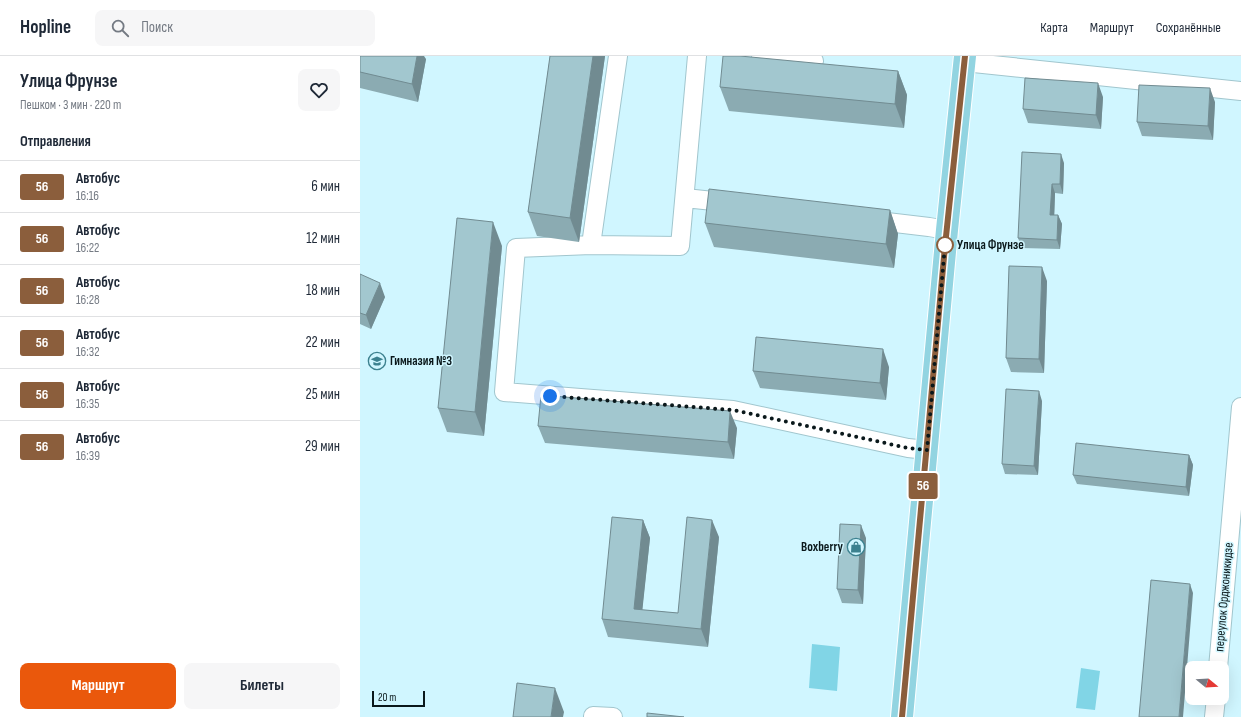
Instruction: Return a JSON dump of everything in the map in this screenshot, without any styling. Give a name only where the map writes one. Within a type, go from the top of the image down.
[{"type":"main road","points":[[902,717],[947,230],[965,59]]},
{"type":"street","points":[[591,245],[618,56]]},
{"type":"street","points":[[697,56],[680,246],[591,245],[516,248],[504,392],[733,410],[908,448],[927,450]]},
{"type":"street","points":[[761,56],[814,61]]},
{"type":"street","points":[[965,59],[1241,91]]},
{"type":"street","points":[[685,198],[748,205]]},
{"type":"street","points":[[850,217],[947,230]]},
{"type":"street","name":"переулок Орджоникидзе","points":[[1219,661],[1241,407]]},
{"type":"street","points":[[1214,717],[1215,705]]},
{"type":"street","points":[[593,717],[614,717]]},
{"type":"shaded area","points":[[812,644],[840,647],[837,691],[809,688]]},
{"type":"shaded area","points":[[1081,668],[1100,671],[1095,710],[1076,708]]},
{"type":"building","points":[[360,56],[417,56],[412,84],[360,72]]},
{"type":"building","points":[[550,56],[593,56],[570,218],[528,212]]},
{"type":"building","points":[[723,56],[740,56],[898,71],[895,104],[720,87]]},
{"type":"building","points":[[1025,78],[1098,83],[1096,115],[1023,109]]},
{"type":"building","points":[[1139,85],[1210,88],[1208,126],[1137,122]]},
{"type":"building","points":[[1022,152],[1061,154],[1060,184],[1052,184],[1050,215],[1058,215],[1057,240],[1018,238]]},
{"type":"building","points":[[709,189],[890,210],[886,244],[705,223]]},
{"type":"building","points":[[457,218],[493,222],[475,412],[438,408]]},
{"type":"building","points":[[1009,266],[1042,267],[1039,359],[1006,358]]},
{"type":"building","points":[[360,274],[380,283],[366,315],[360,313]]},
{"type":"building","points":[[756,337],[883,349],[880,383],[753,371]]},
{"type":"building","points":[[1006,389],[1039,391],[1034,466],[1002,464]]},
{"type":"building","points":[[541,395],[730,411],[728,442],[538,426]]},
{"type":"building","points":[[1076,443],[1189,455],[1186,487],[1073,475]]},
{"type":"building","points":[[612,517],[643,520],[634,609],[678,613],[687,517],[712,520],[701,629],[602,619]]},
{"type":"building","points":[[840,524],[861,525],[858,590],[837,589]]},
{"type":"building","points":[[1151,580],[1190,584],[1179,717],[1139,717]]},
{"type":"building","points":[[517,683],[555,688],[551,717],[513,717]]},
{"type":"building","points":[[647,713],[684,717],[647,717]]},
{"type":"bus line","name":"56","points":[[902,717],[945,246],[965,56]]},
{"type":"place","name":"Улица Фрунзе","points":[[945,245]]},
{"type":"place","name":"Гимназия №3","points":[[377,361]]},
{"type":"place","name":"Boxberry","points":[[856,547]]},
{"type":"route","points":[[550,396],[733,410],[908,448],[927,450],[945,245]]}]
